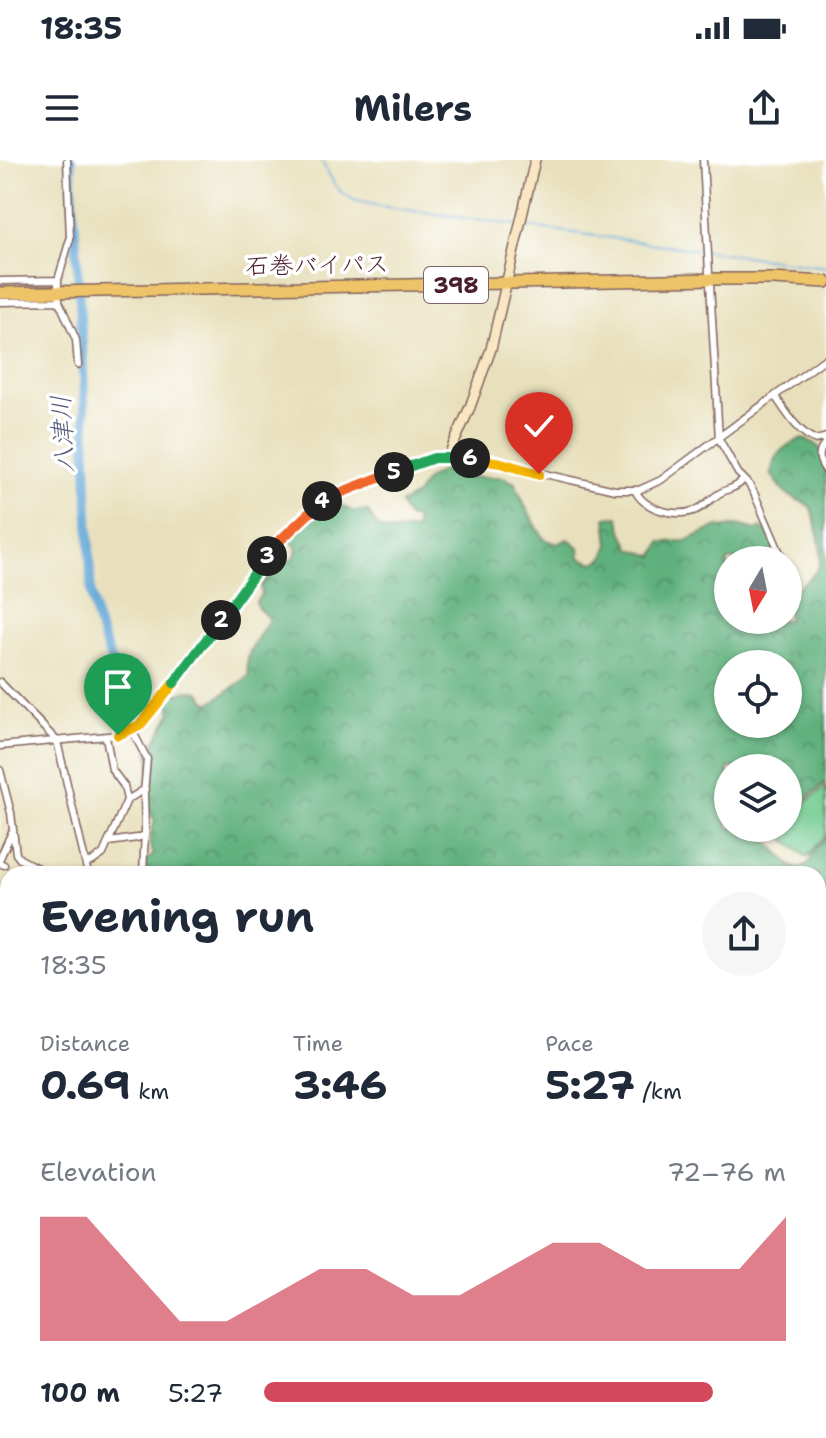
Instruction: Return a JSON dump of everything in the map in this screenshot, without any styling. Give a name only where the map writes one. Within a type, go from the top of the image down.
[{"type":"highway","name":"石巻バイパス","points":[[0,293],[758,279],[826,282]]},
{"type":"street","points":[[67,160],[70,239],[61,291],[76,340],[78,365]]},
{"type":"street","points":[[448,457],[484,371],[535,160]]},
{"type":"street","points":[[703,160],[709,273]]},
{"type":"street","points":[[0,281],[61,291]]},
{"type":"street","points":[[710,284],[719,439],[754,493],[777,546]]},
{"type":"street","points":[[0,302],[61,291]]},
{"type":"street","points":[[0,746],[106,737],[140,725],[273,547],[324,499],[415,464],[448,457],[484,460],[615,490],[635,490],[661,480],[826,358]]},
{"type":"street","points":[[775,396],[808,436],[826,440],[819,458],[826,471]]},
{"type":"street","points":[[635,490],[639,500],[656,509],[684,514],[702,507],[720,493],[740,485],[743,480]]},
{"type":"street","points":[[0,682],[57,741],[87,866]]},
{"type":"street","points":[[134,734],[147,759],[143,866]]},
{"type":"street","points":[[86,863],[103,854],[127,800],[124,786],[112,770],[106,737]]},
{"type":"street","points":[[0,770],[11,813],[16,854],[34,866]]},
{"type":"street","points":[[127,800],[145,789]]},
{"type":"street","points":[[1,862],[13,828]]},
{"type":"street","points":[[109,842],[145,835]]},
{"type":"green space","points":[[801,439],[815,444],[826,463],[826,782],[802,802],[802,754],[714,754],[714,842],[769,842],[791,866],[146,866],[146,860],[154,855],[150,843],[155,821],[147,807],[148,747],[153,746],[171,713],[168,699],[183,692],[199,692],[209,704],[249,676],[250,653],[269,619],[257,607],[256,601],[262,594],[260,586],[295,557],[297,549],[289,537],[334,502],[352,511],[368,511],[377,525],[387,531],[416,529],[416,519],[407,517],[400,504],[416,495],[427,479],[443,470],[463,477],[503,477],[515,483],[544,539],[558,544],[568,539],[579,547],[580,558],[594,563],[603,559],[609,545],[606,517],[618,516],[631,549],[654,556],[661,542],[686,541],[718,526],[761,528],[774,546],[714,546],[714,634],[802,634],[802,584],[819,567],[819,538],[810,506],[786,494],[771,474],[777,456],[784,448]]},
{"type":"green space","points":[[826,786],[826,835],[807,857],[789,842],[802,842],[802,806]]},
{"type":"green space","points":[[826,837],[826,866],[804,866],[810,862],[813,851]]},
{"type":"waterway","name":"八津川","points":[[71,160],[83,358],[91,592],[96,618],[125,700]]},
{"type":"waterway","points":[[321,160],[335,185],[356,201],[516,225]]},
{"type":"waterway","points":[[522,226],[826,267]]},
{"type":"route","points":[[118,735],[140,725],[157,706],[273,547],[324,499],[434,458],[484,460],[539,474]]}]
